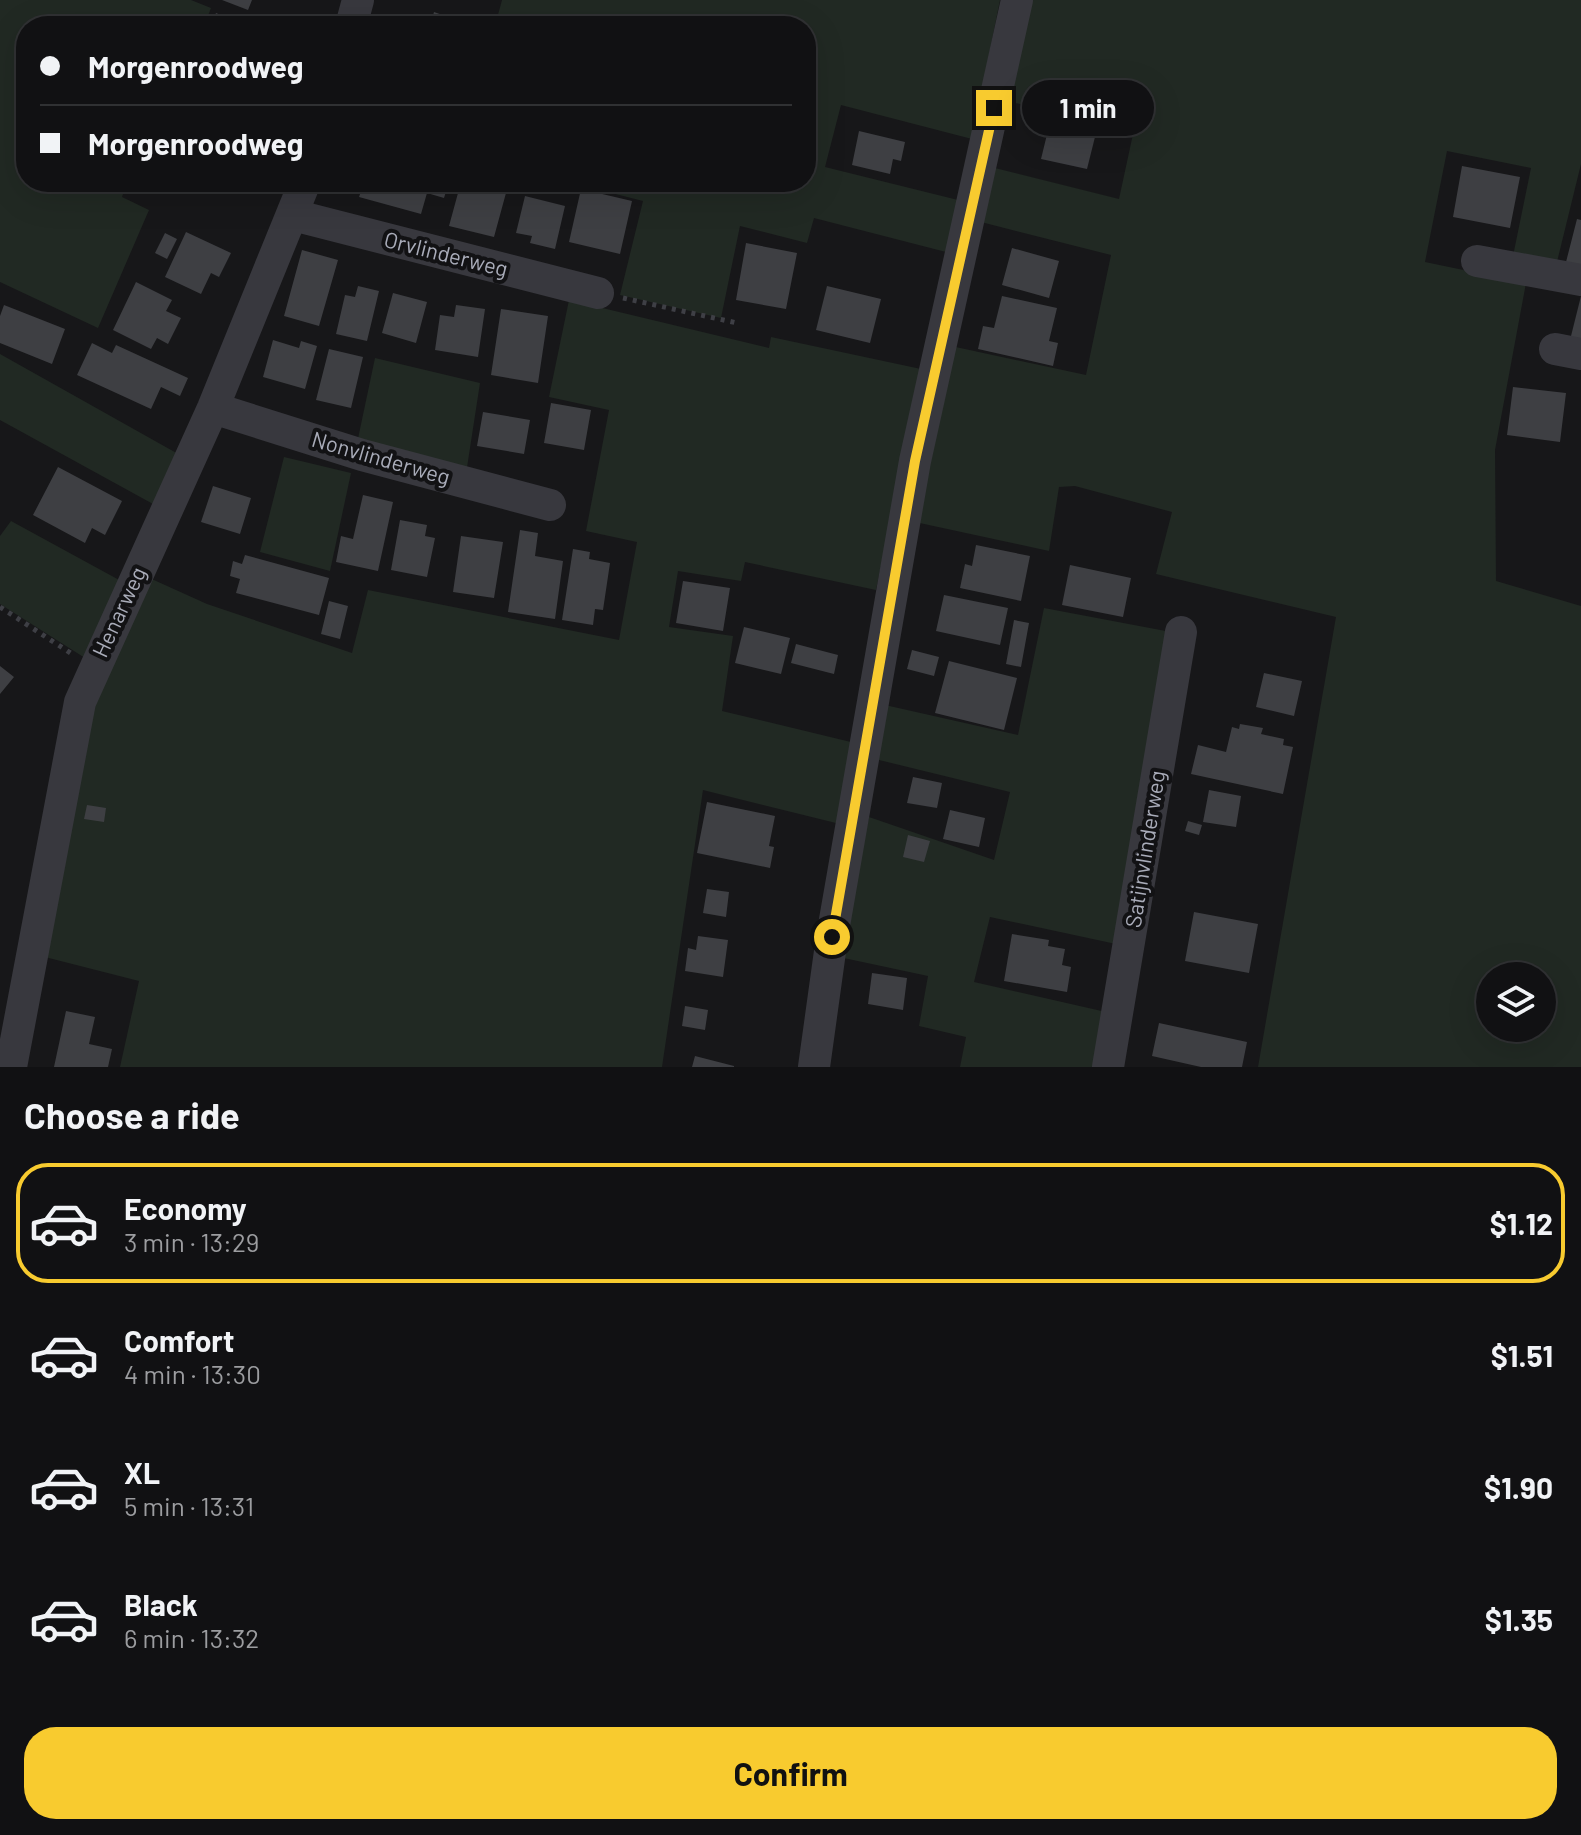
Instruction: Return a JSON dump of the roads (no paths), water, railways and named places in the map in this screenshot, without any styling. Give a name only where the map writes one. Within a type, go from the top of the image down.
[{"type":"street","points":[[814,1067],[832,937],[915,461],[1017,0]]},
{"type":"street","name":"Henarweg","points":[[11,1067],[80,702],[213,408],[301,192]]},
{"type":"street","name":"Orvlinderweg","points":[[293,215],[598,293]]},
{"type":"street","points":[[1477,261],[1581,280]]},
{"type":"street","name":"Nonvlinderweg","points":[[213,408],[362,455],[550,505]]},
{"type":"street","name":"Satijnvlinderweg","points":[[1108,1067],[1181,632]]}]
